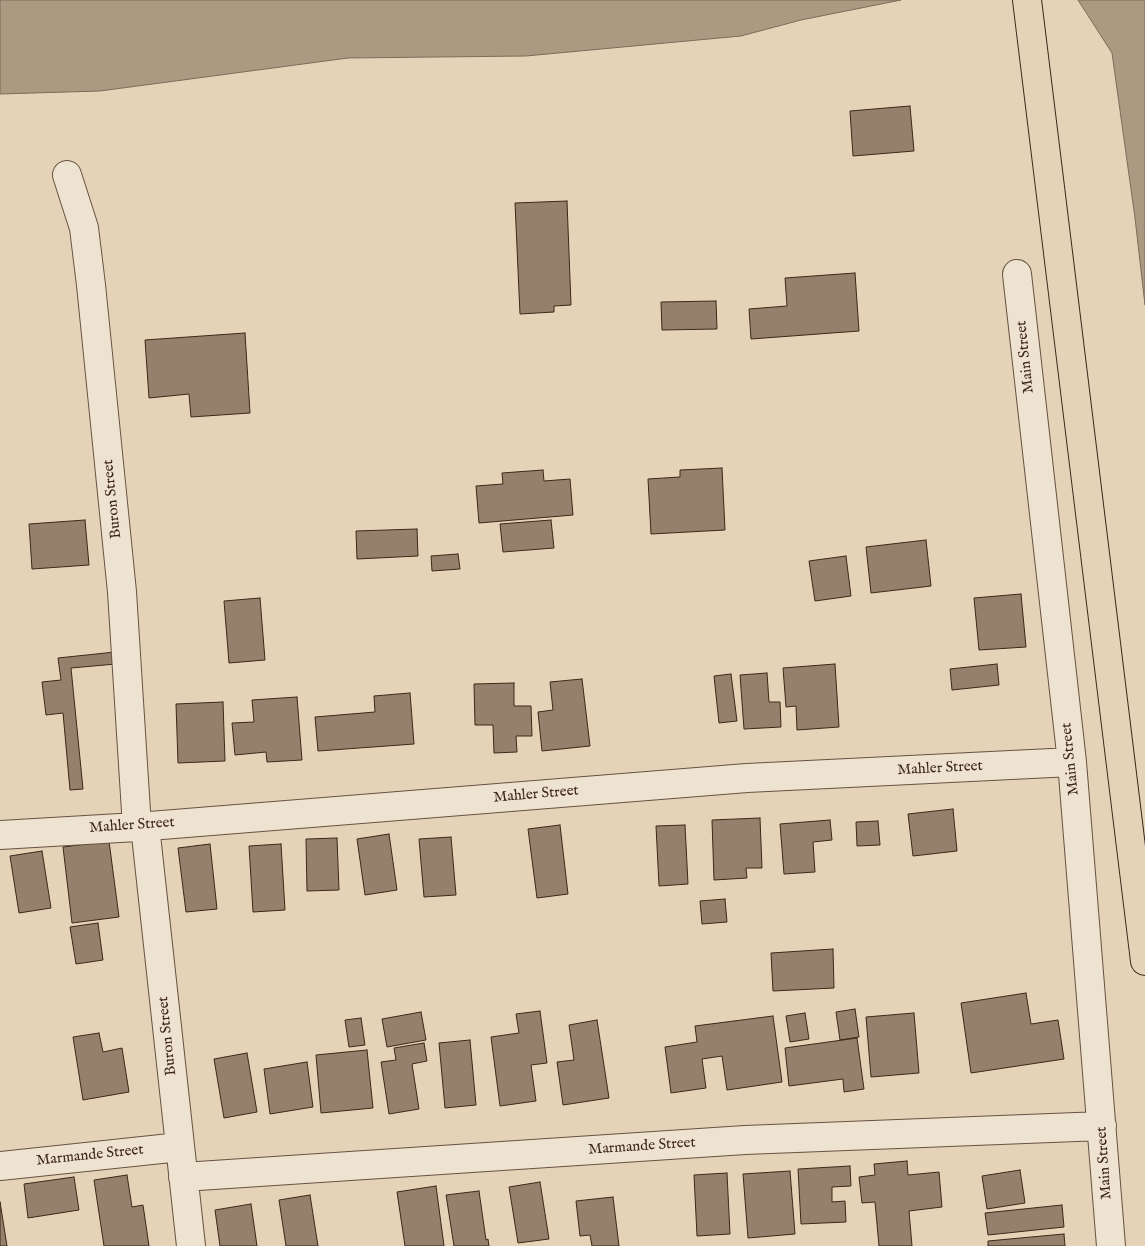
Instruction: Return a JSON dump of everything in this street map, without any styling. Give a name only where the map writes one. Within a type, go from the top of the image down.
[{"type":"main road","points":[[1027,0],[1145,962]]},
{"type":"street","name":"Buron Street","points":[[67,175],[84,228],[91,285],[122,592],[141,826],[191,1246]]},
{"type":"street","name":"Main Street","points":[[1016,274],[1072,762],[1111,1246]]},
{"type":"street","name":"Mahler Street","points":[[0,835],[141,826],[747,778],[1072,762]]},
{"type":"street","name":"Marmande Street","points":[[183,1177],[745,1140],[1102,1126]]},
{"type":"street","name":"Marmande Street","points":[[0,1166],[180,1147]]},
{"type":"shaded area","points":[[0,0],[901,0],[801,20],[741,36],[526,56],[348,58],[100,91],[0,94]]},
{"type":"shaded area","points":[[1078,0],[1145,0],[1145,305],[1112,53]]},
{"type":"building","points":[[910,106],[914,151],[853,156],[850,111]]},
{"type":"building","points":[[567,201],[571,305],[554,306],[554,312],[520,314],[515,203]]},
{"type":"building","points":[[855,273],[859,331],[751,339],[749,309],[787,306],[785,278]]},
{"type":"building","points":[[716,301],[717,329],[662,330],[661,302]]},
{"type":"building","points":[[245,333],[250,413],[191,417],[189,394],[149,398],[145,340]]},
{"type":"building","points":[[722,468],[725,530],[651,534],[648,479],[680,477],[680,470]]},
{"type":"building","points":[[543,470],[544,481],[570,479],[573,515],[479,523],[476,486],[503,484],[502,473]]},
{"type":"building","points":[[85,520],[89,565],[32,569],[29,524]]},
{"type":"building","points":[[551,520],[554,548],[503,552],[500,524]]},
{"type":"building","points":[[417,529],[418,556],[357,559],[356,531]]},
{"type":"building","points":[[926,540],[931,586],[871,593],[866,547]]},
{"type":"building","points":[[458,554],[460,569],[432,571],[431,556]]},
{"type":"building","points":[[846,556],[851,596],[815,601],[809,561]]},
{"type":"building","points":[[1021,594],[1026,647],[979,650],[974,598]]},
{"type":"building","points":[[260,598],[265,660],[229,663],[224,601]]},
{"type":"building","points":[[115,652],[116,664],[71,668],[83,789],[70,790],[63,713],[46,715],[42,682],[61,680],[58,658]]},
{"type":"building","points":[[835,664],[839,727],[797,730],[796,706],[786,707],[783,668]]},
{"type":"building","points":[[997,664],[999,685],[952,690],[950,669]]},
{"type":"building","points":[[767,673],[769,702],[780,702],[781,727],[744,729],[740,675]]},
{"type":"building","points":[[731,674],[737,721],[719,723],[714,676]]},
{"type":"building","points":[[582,679],[590,746],[542,751],[538,712],[553,710],[550,682]]},
{"type":"building","points":[[514,683],[514,706],[531,706],[532,736],[516,736],[517,752],[494,753],[493,725],[475,725],[474,684]]},
{"type":"building","points":[[410,693],[414,744],[318,751],[315,717],[375,712],[374,696]]},
{"type":"building","points":[[297,697],[302,760],[267,762],[266,752],[235,755],[232,723],[254,722],[252,700]]},
{"type":"building","points":[[223,702],[225,761],[178,763],[176,704]]},
{"type":"building","points":[[953,809],[957,851],[913,856],[908,814]]},
{"type":"building","points":[[760,818],[762,868],[746,868],[747,878],[714,880],[712,820]]},
{"type":"building","points":[[830,820],[832,840],[813,842],[815,872],[784,874],[780,824]]},
{"type":"building","points":[[878,821],[880,845],[857,846],[856,822]]},
{"type":"building","points":[[560,825],[568,894],[537,898],[528,829]]},
{"type":"building","points":[[685,825],[688,884],[659,886],[656,826]]},
{"type":"building","points":[[389,834],[397,890],[365,895],[357,839]]},
{"type":"building","points":[[451,837],[456,895],[424,897],[419,839]]},
{"type":"building","points":[[337,838],[339,890],[307,891],[306,839]]},
{"type":"building","points":[[109,841],[119,917],[72,923],[63,847]]},
{"type":"building","points":[[210,844],[217,909],[186,912],[178,848]]},
{"type":"building","points":[[281,844],[285,910],[253,912],[249,846]]},
{"type":"building","points":[[42,851],[51,908],[19,913],[10,856]]},
{"type":"building","points":[[725,899],[727,922],[702,924],[700,901]]},
{"type":"building","points":[[98,923],[103,960],[76,964],[70,927]]},
{"type":"building","points":[[833,949],[834,988],[773,991],[771,953]]},
{"type":"building","points":[[1026,993],[1031,1024],[1058,1020],[1064,1059],[971,1073],[961,1003]]},
{"type":"building","points":[[855,1009],[859,1037],[840,1040],[836,1012]]},
{"type":"building","points":[[540,1011],[547,1063],[531,1065],[536,1101],[500,1106],[491,1037],[519,1033],[516,1014]]},
{"type":"building","points":[[421,1012],[426,1040],[387,1047],[382,1019]]},
{"type":"building","points":[[805,1013],[809,1039],[790,1042],[786,1016]]},
{"type":"building","points":[[914,1013],[919,1073],[871,1077],[866,1017]]},
{"type":"building","points":[[773,1016],[782,1082],[727,1090],[722,1056],[702,1059],[706,1088],[671,1093],[665,1047],[697,1042],[695,1026]]},
{"type":"building","points":[[361,1018],[365,1045],[349,1047],[345,1020]]},
{"type":"building","points":[[597,1020],[609,1098],[563,1105],[557,1062],[574,1060],[569,1025]]},
{"type":"building","points":[[99,1033],[103,1052],[122,1048],[129,1092],[83,1100],[73,1037]]},
{"type":"building","points":[[857,1038],[864,1089],[844,1092],[843,1079],[789,1086],[785,1048]]},
{"type":"building","points":[[470,1040],[476,1105],[445,1108],[439,1043]]},
{"type":"building","points":[[424,1043],[427,1061],[412,1064],[419,1109],[389,1114],[381,1062],[396,1060],[394,1048]]},
{"type":"building","points":[[367,1050],[373,1108],[321,1113],[316,1055]]},
{"type":"building","points":[[247,1053],[257,1112],[224,1118],[214,1059]]},
{"type":"building","points":[[307,1062],[313,1107],[270,1114],[264,1069]]},
{"type":"building","points":[[907,1161],[908,1175],[939,1172],[942,1207],[909,1211],[912,1246],[879,1246],[875,1202],[862,1203],[859,1177],[875,1175],[874,1164]]},
{"type":"building","points":[[850,1166],[851,1186],[832,1187],[832,1202],[845,1201],[846,1222],[801,1224],[798,1169]]},
{"type":"building","points":[[1020,1170],[1025,1203],[987,1209],[982,1176]]},
{"type":"building","points":[[790,1171],[795,1234],[748,1238],[743,1174]]},
{"type":"building","points":[[727,1173],[730,1234],[697,1236],[694,1175]]},
{"type":"building","points":[[127,1175],[132,1207],[143,1205],[149,1246],[104,1246],[94,1180]]},
{"type":"building","points":[[74,1177],[79,1210],[28,1218],[24,1184]]},
{"type":"building","points":[[540,1182],[549,1239],[518,1243],[509,1187]]},
{"type":"building","points":[[436,1186],[444,1246],[405,1246],[397,1192]]},
{"type":"building","points":[[479,1191],[486,1240],[488,1239],[489,1246],[454,1246],[446,1195]]},
{"type":"building","points":[[310,1195],[318,1246],[286,1246],[279,1200]]},
{"type":"building","points":[[613,1197],[619,1246],[592,1246],[590,1235],[580,1236],[576,1201]]},
{"type":"building","points":[[0,1202],[7,1246],[0,1246]]},
{"type":"building","points":[[251,1204],[257,1246],[220,1246],[215,1210]]},
{"type":"building","points":[[1062,1205],[1064,1227],[988,1235],[985,1213]]},
{"type":"building","points":[[1064,1234],[1065,1246],[988,1246],[988,1241]]}]
